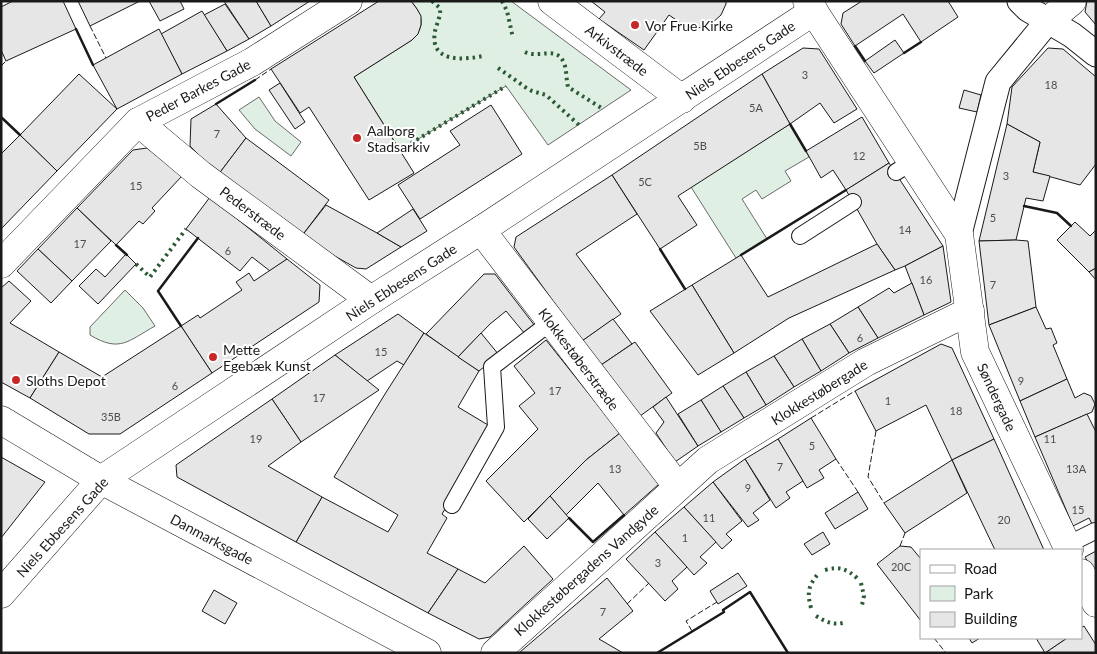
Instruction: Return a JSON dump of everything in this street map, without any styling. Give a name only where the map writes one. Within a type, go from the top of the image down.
[{"type":"street","name":"Peder Barkes Gade","points":[[1,264],[138,122],[252,62],[348,1]]},
{"type":"street","name":"Arkivstræde","points":[[552,1],[682,99]]},
{"type":"street","points":[[1020,1],[1028,9],[1072,35],[1096,54]]},
{"type":"street","points":[[1048,21],[1072,1]]},
{"type":"street","name":"Niels Ebbesens Gade","points":[[1,594],[101,480],[371,300],[682,99],[817,4]]},
{"type":"street","name":"Søndergade","points":[[817,4],[904,167],[959,234]]},
{"type":"street","name":"Søndergade","points":[[1048,21],[998,82],[959,234],[975,352],[1068,548]]},
{"type":"street","name":"Pederstræde","points":[[138,122],[201,175],[371,300]]},
{"type":"street","name":"Klokkestøberstræde","points":[[481,230],[678,487]]},
{"type":"street","name":"Klokkestøbergade","points":[[678,487],[708,460],[866,362],[970,311]]},
{"type":"street","name":"Danmarksgade","points":[[1,420],[101,480],[427,653]]},
{"type":"street","name":"Klokkestøbergadens Vandgyde","points":[[495,653],[678,487]]},
{"type":"street","points":[[1082,575],[1096,603]]},
{"type":"lane","points":[[800,236],[853,202]]},
{"type":"lane","points":[[452,505],[496,427],[492,367],[551,322]]},
{"type":"lane","points":[[1068,548],[1095,531]]},
{"type":"green space","points":[[411,1],[511,1],[631,90],[548,145],[506,86],[400,150],[354,77],[412,40],[416,35],[421,21],[418,11]]},
{"type":"green space","points":[[259,97],[275,121],[301,142],[291,156],[255,129],[239,110]]},
{"type":"green space","points":[[790,124],[809,157],[785,171],[791,181],[762,199],[756,190],[742,199],[767,239],[736,258],[691,187]]},
{"type":"green space","points":[[125,290],[143,308],[155,326],[124,343],[117,344],[100,340],[90,335],[90,327]]},
{"type":"building","points":[[13,1],[63,1],[76,29],[6,61],[1,50],[1,7]]},
{"type":"building","points":[[78,1],[140,1],[90,26]]},
{"type":"building","points":[[149,1],[180,1],[184,9],[160,21]]},
{"type":"building","points":[[224,1],[256,1],[271,26],[249,39]]},
{"type":"building","points":[[256,1],[310,1],[271,26]]},
{"type":"building","points":[[379,1],[411,1],[421,16],[421,25],[418,34],[412,40],[354,77],[414,173],[369,200],[309,107],[300,113],[271,69]]},
{"type":"building","name":"Vor Frue Kirke","points":[[591,1],[726,1],[726,4],[721,15],[711,24],[698,28],[685,26],[669,15],[644,50],[599,19],[605,12]]},
{"type":"building","points":[[862,1],[948,1],[958,17],[921,42],[903,14],[855,46],[841,24],[843,13]]},
{"type":"building","points":[[1087,1],[1096,1],[1096,25],[1085,12]]},
{"type":"building","points":[[225,4],[249,39],[227,51],[204,15]]},
{"type":"building","points":[[202,11],[227,51],[182,74],[161,34]]},
{"type":"building","points":[[159,29],[182,74],[117,109],[93,65]]},
{"type":"building","points":[[895,40],[904,53],[874,73],[865,61]]},
{"type":"building","points":[[803,48],[819,49],[857,109],[834,123],[820,103],[790,124],[762,74]]},
{"type":"building","points":[[1048,48],[1063,49],[1096,77],[1096,164],[1080,185],[1033,172],[1040,142],[1007,124],[1012,87]]},
{"type":"building","points":[[79,74],[117,109],[57,171],[20,135]]},
{"type":"building","points":[[762,74],[790,124],[678,196],[697,225],[660,249],[612,175]]},
{"type":"building","points":[[280,83],[305,122],[295,129],[269,90]]},
{"type":"building","points":[[964,90],[981,95],[977,112],[959,108]]},
{"type":"building","points":[[216,104],[246,138],[218,175],[190,146],[191,119]]},
{"type":"building","points":[[491,105],[522,154],[420,219],[398,185],[460,145],[450,131]]},
{"type":"building","points":[[862,117],[889,163],[846,190],[833,170],[821,178],[806,151]]},
{"type":"building","points":[[1007,124],[1040,142],[1033,172],[1050,176],[1043,201],[1026,198],[1016,240],[979,241]]},
{"type":"building","points":[[20,135],[57,171],[1,229],[1,154]]},
{"type":"building","points":[[246,138],[329,200],[301,237],[218,175]]},
{"type":"building","points":[[147,148],[182,176],[152,208],[155,211],[143,224],[139,221],[116,245],[77,208],[133,150]]},
{"type":"building","points":[[889,163],[943,246],[895,270],[877,244],[846,190]]},
{"type":"building","points":[[612,175],[637,214],[576,254],[621,314],[582,341],[514,247],[516,237]]},
{"type":"building","points":[[210,197],[287,259],[270,271],[252,257],[240,271],[186,229]]},
{"type":"building","points":[[326,205],[401,247],[366,269],[356,268],[301,237]]},
{"type":"building","points":[[77,208],[111,241],[72,281],[38,249]]},
{"type":"building","points":[[413,209],[427,231],[401,247],[377,233]]},
{"type":"building","points":[[1075,222],[1090,236],[1096,230],[1096,268],[1089,272],[1057,240]]},
{"type":"building","points":[[979,241],[1028,241],[1036,307],[989,325]]},
{"type":"building","points":[[877,244],[895,270],[789,318],[734,353],[692,285],[741,255],[768,297]]},
{"type":"building","points":[[943,246],[951,302],[924,315],[905,266]]},
{"type":"building","points":[[38,249],[72,281],[51,303],[17,271]]},
{"type":"building","points":[[126,254],[136,264],[98,304],[79,286],[96,269],[105,277]]},
{"type":"building","points":[[287,259],[320,285],[319,302],[212,373],[181,326],[198,315],[200,318],[242,290],[236,282],[249,273],[254,281]]},
{"type":"building","points":[[1096,268],[1096,280],[1089,272]]},
{"type":"building","points":[[484,274],[495,274],[535,326],[525,334],[506,311],[490,324],[458,357],[426,334]]},
{"type":"building","points":[[9,281],[31,301],[10,323],[59,352],[30,398],[1,382],[1,288]]},
{"type":"building","points":[[912,283],[924,315],[878,338],[858,307],[889,288],[894,293]]},
{"type":"building","points":[[692,285],[734,353],[698,375],[650,311]]},
{"type":"building","points":[[858,307],[878,338],[849,353],[830,324]]},
{"type":"building","points":[[1036,307],[1046,329],[1051,328],[1057,343],[1053,345],[1067,379],[1020,401],[989,325]]},
{"type":"building","points":[[398,314],[424,333],[404,365],[397,361],[367,381],[335,355]]},
{"type":"building","points":[[613,319],[632,344],[601,365],[582,341]]},
{"type":"building","points":[[830,324],[849,353],[821,371],[802,339]]},
{"type":"building","points":[[181,326],[212,373],[120,434],[89,434],[30,398],[59,352],[102,377]]},
{"type":"building","points":[[424,333],[479,371],[458,407],[493,428],[442,514],[447,518],[427,553],[458,569],[428,613],[296,542],[322,497],[388,532],[398,515],[334,477]]},
{"type":"building","points":[[481,333],[499,355],[479,371],[458,357]]},
{"type":"building","points":[[802,339],[821,371],[794,387],[774,356]]},
{"type":"building","points":[[546,340],[620,433],[586,460],[524,522],[486,481],[538,429],[519,406],[535,393],[514,366]]},
{"type":"building","points":[[635,342],[672,393],[640,416],[601,365]]},
{"type":"building","points":[[941,344],[952,348],[994,439],[952,460],[926,405],[876,431],[855,391]]},
{"type":"building","points":[[335,355],[379,390],[301,442],[272,399]]},
{"type":"building","points":[[774,356],[794,387],[766,405],[746,372]]},
{"type":"building","points":[[746,372],[766,405],[744,418],[723,386]]},
{"type":"building","points":[[1067,379],[1075,398],[1084,393],[1091,396],[1095,404],[1092,412],[1035,437],[1020,401]]},
{"type":"building","points":[[723,386],[744,418],[721,432],[701,400]]},
{"type":"building","points":[[666,397],[698,446],[675,462],[656,433],[664,422],[653,407]]},
{"type":"building","points":[[272,399],[301,442],[268,466],[322,497],[296,542],[177,477],[176,465]]},
{"type":"building","points":[[701,400],[721,432],[698,446],[678,414]]},
{"type":"building","points":[[1087,414],[1096,432],[1096,532],[1089,518],[1073,526],[1035,437]]},
{"type":"building","points":[[811,418],[836,459],[819,470],[824,478],[807,488],[778,439]]},
{"type":"building","points":[[620,433],[659,484],[624,515],[598,483],[566,515],[550,496],[586,460]]},
{"type":"building","points":[[778,439],[803,481],[786,492],[790,498],[776,508],[745,459]]},
{"type":"building","points":[[994,439],[1044,549],[995,549],[952,460]]},
{"type":"building","points":[[1,457],[45,482],[1,538]]},
{"type":"building","points":[[745,459],[770,500],[753,513],[759,520],[748,527],[713,482]]},
{"type":"building","points":[[952,460],[967,493],[905,533],[884,503]]},
{"type":"building","points":[[713,482],[742,521],[726,534],[732,540],[722,549],[684,507]]},
{"type":"building","points":[[858,492],[868,509],[835,529],[825,513]]},
{"type":"building","points":[[550,496],[569,518],[547,539],[528,519]]},
{"type":"building","points":[[684,507],[716,542],[700,557],[707,563],[694,575],[655,532]]},
{"type":"building","points":[[655,532],[687,567],[672,581],[678,589],[665,601],[626,559]]},
{"type":"building","points":[[823,532],[830,544],[812,555],[804,544]]},
{"type":"building","points":[[524,546],[553,579],[490,637],[479,639],[428,613],[458,569],[485,583]]},
{"type":"building","points":[[900,546],[911,547],[920,558],[920,620],[877,564]]},
{"type":"building","points":[[1096,551],[1096,575],[1085,557]]},
{"type":"building","points":[[738,573],[747,586],[718,604],[710,591]]},
{"type":"building","points":[[607,578],[633,611],[599,639],[623,653],[520,652]]},
{"type":"building","points":[[214,590],[237,603],[225,624],[202,611]]},
{"type":"building","points":[[1084,626],[1096,645],[1096,653],[1045,653],[1066,639],[1082,639],[1082,627]]},
{"type":"building","points":[[970,639],[978,639],[972,643]]},
{"type":"building","points":[[1037,639],[1066,639],[1045,653]]},
{"type":"hedge","points":[[432,1],[440,8],[435,31],[437,49],[449,57],[483,56]]},
{"type":"hedge","points":[[502,1],[507,11],[513,38]]},
{"type":"hedge","points":[[525,52],[530,54],[552,53],[557,55],[564,63],[568,87],[603,109]]},
{"type":"hedge","points":[[498,68],[532,91],[546,95],[579,125]]},
{"type":"hedge","points":[[400,150],[506,86]]},
{"type":"hedge","points":[[136,264],[150,277],[186,229]]},
{"type":"hedge","points":[[825,570],[843,569],[858,579]]},
{"type":"hedge","points":[[811,608],[809,590],[818,574]]},
{"type":"hedge","points":[[861,583],[864,596],[862,605]]},
{"type":"hedge","points":[[816,616],[830,623],[846,622]]},
{"type":"fence","points":[[90,26],[106,58]]},
{"type":"fence","points":[[1,66],[6,61]]},
{"type":"fence","points":[[255,80],[271,69]]},
{"type":"fence","points":[[811,418],[855,391]]},
{"type":"fence","points":[[876,431],[868,477],[884,503]]},
{"type":"fence","points":[[836,459],[858,492]]},
{"type":"fence","points":[[900,546],[905,533]]},
{"type":"fence","points":[[627,604],[649,583]]},
{"type":"fence","points":[[692,631],[686,621],[717,602]]},
{"type":"fence","points":[[935,639],[946,653]]},
{"type":"wall","points":[[76,29],[93,65]]},
{"type":"wall","points":[[904,53],[921,42]]},
{"type":"wall","points":[[855,46],[865,61]]},
{"type":"wall","points":[[216,104],[255,80]]},
{"type":"wall","points":[[1,117],[20,135]]},
{"type":"wall","points":[[790,124],[806,151]]},
{"type":"wall","points":[[741,255],[846,190]]},
{"type":"wall","points":[[1024,206],[1057,213],[1071,226]]},
{"type":"wall","points":[[181,326],[158,291],[198,238]]},
{"type":"wall","points":[[116,245],[127,255]]},
{"type":"wall","points":[[660,249],[685,289]]},
{"type":"wall","points":[[569,518],[593,542],[624,515]]},
{"type":"wall","points":[[657,653],[724,612],[723,610],[750,592],[788,653]]},
{"type":"place","name":"Vor Frue Kirke","points":[[635,25]]},
{"type":"place","name":"Aalborg Stadsarkiv","points":[[357,138]]},
{"type":"place","name":"Mette Egebæk Kunst","points":[[213,357]]},
{"type":"place","name":"Sloths Depot","points":[[16,380]]}]
